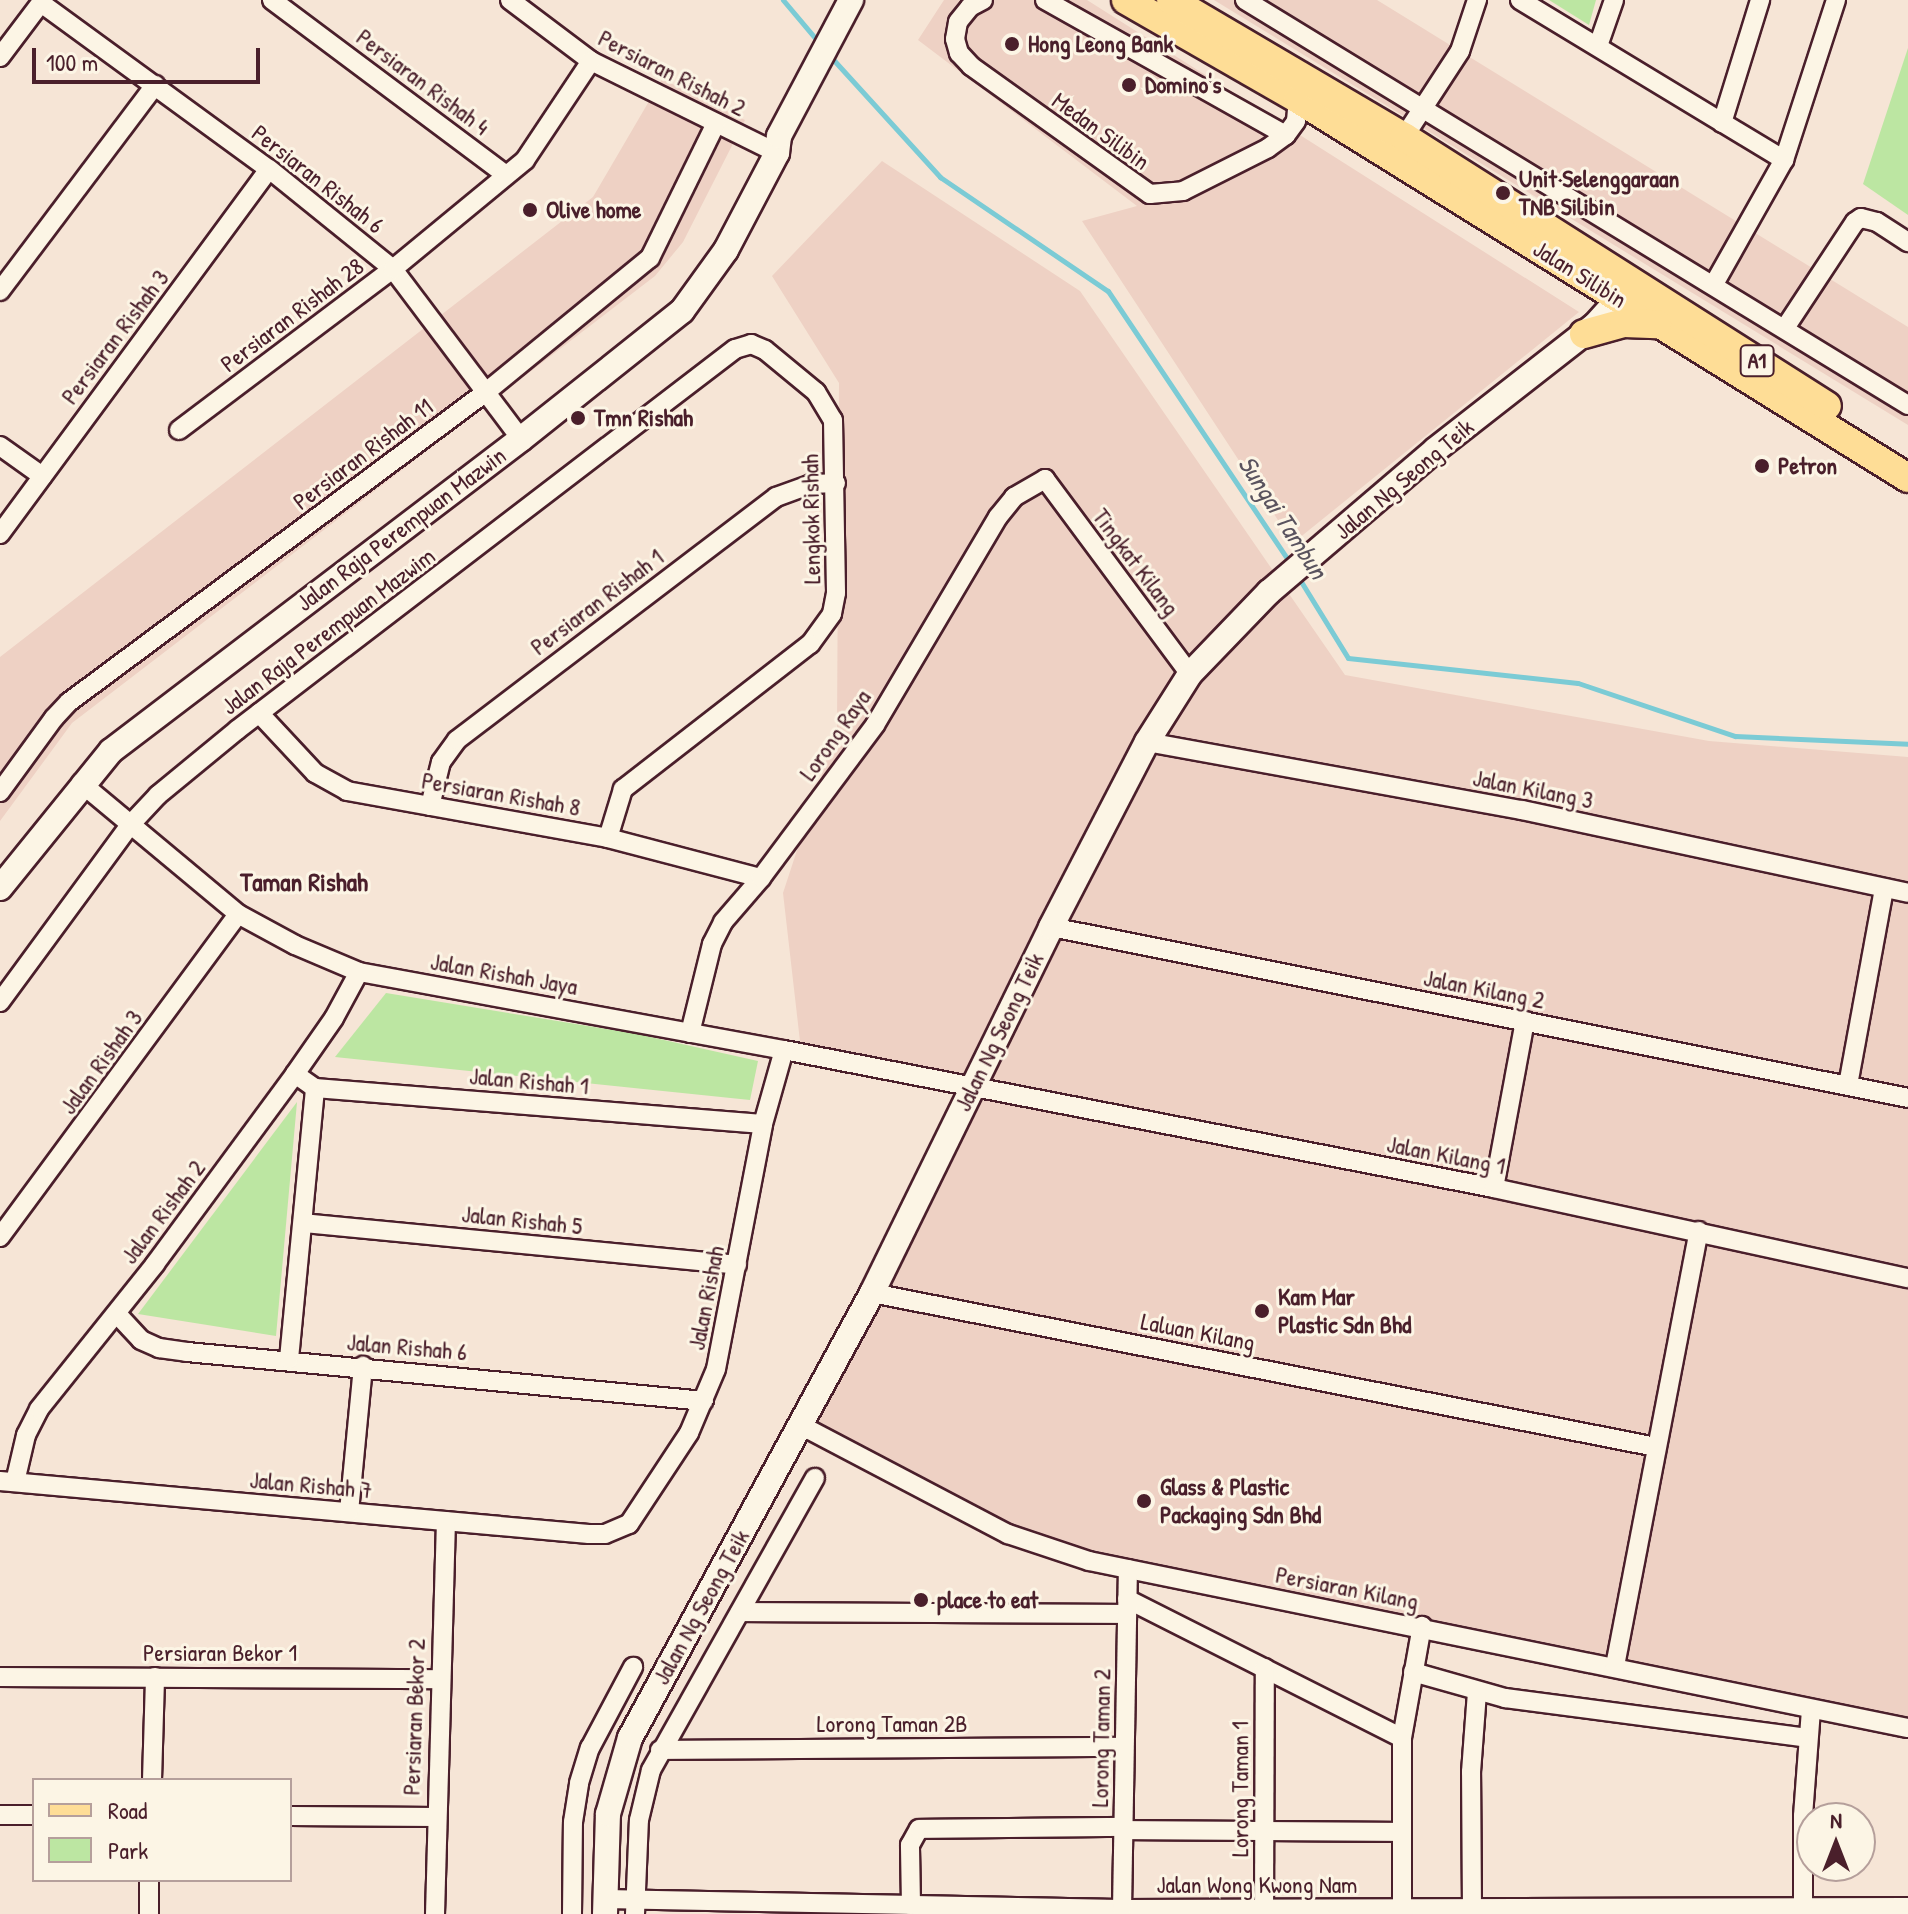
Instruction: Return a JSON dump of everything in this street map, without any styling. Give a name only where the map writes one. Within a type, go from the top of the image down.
[{"type":"main road","name":"Jalan Silibin","points":[[1126,0],[1302,115],[1421,174],[1593,269],[1908,457]]},
{"type":"main road","name":"Jalan Silibin","points":[[1171,0],[1404,137],[1593,269]]},
{"type":"main road","name":"Jalan Raja Perempuan Mazwin","points":[[0,888],[81,783],[111,751],[183,693],[521,439],[682,311],[726,250],[777,153],[779,136],[856,5]]},
{"type":"main road","points":[[1286,68],[1295,82],[1302,115],[1338,115],[1380,141],[1394,142],[1404,137]]},
{"type":"main road","points":[[1404,137],[1403,153],[1421,174]]},
{"type":"main road","points":[[1619,298],[1621,281],[1593,269],[1592,298],[1584,334],[1624,323],[1664,326]]},
{"type":"main road","name":"Jalan Silibin","points":[[1619,298],[1908,478]]},
{"type":"main road","name":"Jalan Ng Seong Teik","points":[[605,1906],[608,1814],[630,1738],[872,1293],[1051,927],[1147,742],[1190,674],[1269,592],[1435,450],[1584,334],[1619,298]]},
{"type":"street","name":"Persiaran Rishah 4","points":[[272,0],[506,175]]},
{"type":"street","name":"Persiaran Rishah 2","points":[[510,0],[591,61],[777,153]]},
{"type":"street","name":"Medan Silibin","points":[[983,0],[970,7],[958,22],[955,39],[959,53],[971,66],[1150,194],[1183,191],[1268,148],[1302,115]]},
{"type":"street","points":[[1045,0],[1302,115]]},
{"type":"street","points":[[1245,0],[1908,405]]},
{"type":"street","points":[[1404,137],[1424,111],[1460,51],[1477,0]]},
{"type":"street","points":[[1520,0],[1784,160]]},
{"type":"street","points":[[1598,46],[1614,0]]},
{"type":"street","points":[[1722,123],[1760,0]]},
{"type":"street","points":[[1714,284],[1784,160],[1836,0]]},
{"type":"street","points":[[0,57],[42,1]]},
{"type":"street","name":"Persiaran Rishah 6","points":[[42,1],[269,169],[393,269],[521,439]]},
{"type":"street","name":"Persiaran Rishah 28","points":[[179,430],[393,269],[506,175],[537,146],[591,61]]},
{"type":"street","points":[[0,291],[155,85]]},
{"type":"street","name":"Persiaran Rishah 11","points":[[0,792],[69,702],[486,392],[650,258],[716,123]]},
{"type":"street","name":"Persiaran Rishah 3","points":[[0,534],[269,169]]},
{"type":"street","points":[[1785,328],[1861,218],[1877,222],[1908,242]]},
{"type":"street","name":"Lengkok Rishah","points":[[608,838],[617,801],[634,778],[810,644],[825,628],[836,593],[833,420],[827,405],[765,350],[751,344],[735,349]]},
{"type":"street","name":"Jalan Raja Perempuan Mazwim","points":[[0,1002],[130,825],[158,795],[259,713],[735,349]]},
{"type":"street","points":[[0,446],[42,476]]},
{"type":"street","name":"Tingkat Kilang","points":[[1045,479],[1190,674]]},
{"type":"street","name":"Lorong Raya","points":[[690,1033],[712,944],[723,922],[761,878],[875,725],[998,517],[1014,497],[1045,479]]},
{"type":"street","name":"Persiaran Rishah 1","points":[[430,806],[441,762],[457,740],[776,497],[811,484],[836,483]]},
{"type":"street","name":"Persiaran Rishah 8","points":[[259,713],[329,784],[347,791],[608,838],[761,878]]},
{"type":"street","name":"Jalan Kilang 3","points":[[1147,742],[1522,810],[1908,893]]},
{"type":"street","name":"Jalan Rishah Jaya","points":[[81,783],[238,914],[295,945],[359,972],[972,1088]]},
{"type":"street","points":[[1848,1085],[1884,888]]},
{"type":"street","name":"Jalan Rishah 3","points":[[0,1237],[238,914]]},
{"type":"street","name":"Jalan Kilang 2","points":[[1051,927],[1908,1098]]},
{"type":"street","name":"Jalan Rishah 2","points":[[8,1481],[39,1409],[117,1314],[295,1074],[334,1018],[359,972]]},
{"type":"street","points":[[1494,1188],[1525,1021]]},
{"type":"street","name":"Jalan Rishah","points":[[618,1530],[638,1515],[682,1445],[716,1369],[763,1124],[784,1050]]},
{"type":"street","points":[[289,1359],[315,1088],[295,1074]]},
{"type":"street","name":"Jalan Rishah 1","points":[[315,1088],[763,1124]]},
{"type":"street","name":"Jalan Kilang 1","points":[[972,1088],[1494,1188],[1908,1278]]},
{"type":"street","name":"Jalan Rishah 5","points":[[303,1223],[737,1265]]},
{"type":"street","points":[[1615,1666],[1699,1231]]},
{"type":"street","name":"Laluan Kilang","points":[[872,1293],[1656,1447]]},
{"type":"street","name":"Jalan Rishah 6","points":[[117,1314],[141,1340],[159,1348],[704,1401]]},
{"type":"street","points":[[349,1512],[363,1366]]},
{"type":"street","name":"Persiaran Kilang","points":[[802,1426],[1008,1534],[1089,1561],[1422,1626],[1908,1728]]},
{"type":"street","points":[[635,1908],[642,1797],[660,1750],[815,1478]]},
{"type":"street","name":"Jalan Rishah 7","points":[[8,1481],[589,1534],[618,1530]]},
{"type":"street","name":"Persiaran Bekor 2","points":[[435,1914],[439,1679],[446,1521]]},
{"type":"street","name":"Lorong Taman 2","points":[[1122,1909],[1128,1569]]},
{"type":"street","points":[[740,1612],[1127,1606],[1265,1668],[1402,1738]]},
{"type":"street","points":[[1402,1908],[1402,1738],[1422,1626]]},
{"type":"street","name":"Jalan Ng Seong Teik","points":[[572,1914],[573,1822],[579,1783],[590,1748],[633,1667]]},
{"type":"street","name":"Lorong Taman 1","points":[[1264,1909],[1265,1668]]},
{"type":"street","points":[[1413,1672],[1477,1693],[1807,1738]]},
{"type":"street","name":"Persiaran Bekor 1","points":[[0,1677],[439,1679]]},
{"type":"street","points":[[152,1778],[155,1677]]},
{"type":"street","points":[[1472,1909],[1471,1772],[1477,1693]]},
{"type":"street","points":[[1803,1907],[1807,1738],[1811,1709]]},
{"type":"street","name":"Lorong Taman 2B","points":[[660,1750],[1124,1747]]},
{"type":"street","points":[[0,1815],[32,1815]]},
{"type":"street","points":[[292,1816],[436,1817]]},
{"type":"street","points":[[920,1908],[910,1845],[919,1829],[1401,1832]]},
{"type":"street","points":[[149,1882],[149,1914]]},
{"type":"street","name":"Jalan Wong Kwong Nam","points":[[605,1906],[1343,1911],[1402,1908],[1580,1912],[1803,1907],[1888,1910],[1908,1907]]},
{"type":"shaded area","points":[[944,0],[1087,0],[1579,312],[1293,543],[1082,221],[1137,206],[918,40]]},
{"type":"shaded area","points":[[1214,0],[1377,0],[1908,327],[1908,425]]},
{"type":"shaded area","points":[[662,79],[745,120],[683,242],[655,276],[72,723],[0,821],[0,657],[593,197]]},
{"type":"shaded area","points":[[882,161],[1080,291],[1345,675],[1709,741],[1908,757],[1908,1725],[1041,1546],[801,1421],[966,1089],[801,1050],[783,893],[837,728],[839,383],[772,276]]},
{"type":"green space","points":[[1549,0],[1596,0],[1589,25]]},
{"type":"green space","points":[[1908,48],[1908,215],[1863,184]]},
{"type":"green space","points":[[386,993],[637,1034],[758,1061],[750,1100],[335,1057]]},
{"type":"green space","points":[[297,1102],[276,1336],[138,1314]]},
{"type":"waterway","name":"Sungai Tambun","points":[[783,0],[821,45]]},
{"type":"waterway","name":"Sungai Tambun","points":[[830,56],[940,177],[1108,291],[1290,563]]},
{"type":"waterway","name":"Sungai Tambun","points":[[1297,575],[1348,658],[1578,683],[1735,736],[1908,744]]},
{"type":"place","name":"Hong Leong Bank","points":[[1012,44]]},
{"type":"place","name":"Domino's","points":[[1129,85]]},
{"type":"place","name":"Unit Selenggaraan TNB Silibin","points":[[1503,193]]},
{"type":"place","name":"Olive home","points":[[530,210]]},
{"type":"place","name":"Tmn Rishah","points":[[578,418]]},
{"type":"place","name":"Petron","points":[[1762,466]]},
{"type":"place","name":"Kam Mar Plastic Sdn Bhd","points":[[1262,1311]]},
{"type":"place","name":"Glass & Plastic Packaging Sdn Bhd","points":[[1144,1501]]},
{"type":"place","name":"place to eat","points":[[921,1600]]},
{"type":"district","name":"Taman Rishah","points":[[304,882]]}]
